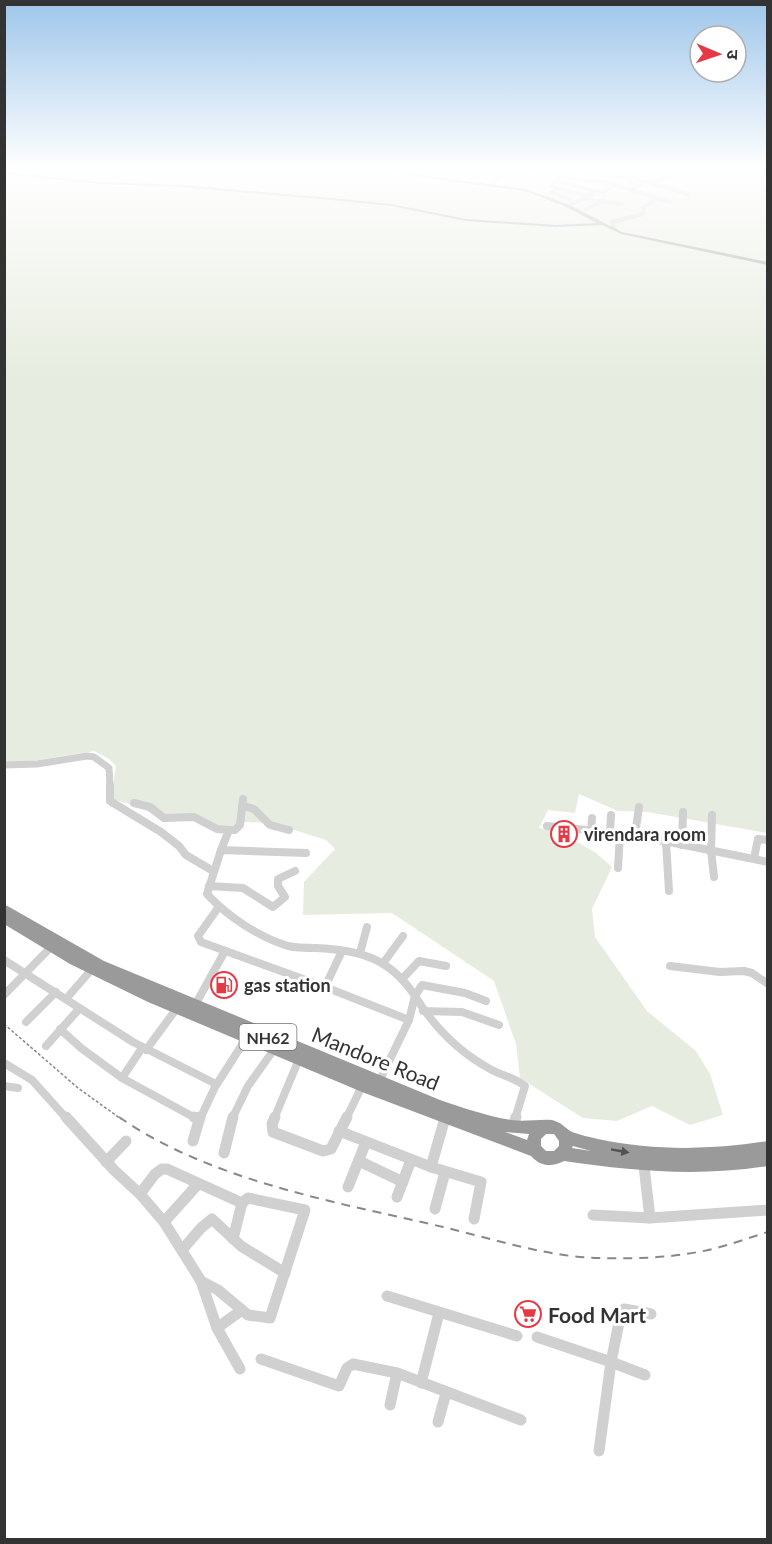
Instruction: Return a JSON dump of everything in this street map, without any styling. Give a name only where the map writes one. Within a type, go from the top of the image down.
[{"type":"highway","name":"Mandore Road","points":[[4,909],[100,964],[246,1037],[362,1086],[537,1151]]},
{"type":"highway","name":"Mandore Road","points":[[4,918],[92,969],[177,1008],[193,1009],[440,1107],[513,1127],[545,1128]]},
{"type":"highway","points":[[537,1151],[535,1137],[545,1128]]},
{"type":"highway","name":"NH62","points":[[545,1128],[555,1129],[563,1136],[591,1145],[648,1155],[681,1156],[768,1148]]},
{"type":"highway","points":[[563,1136],[566,1145],[563,1155]]},
{"type":"highway","name":"NH62","points":[[537,1151],[550,1159],[563,1155],[644,1166],[705,1166],[768,1159]]},
{"type":"main road","points":[[654,240],[768,263]]},
{"type":"street","points":[[4,765],[36,764],[80,756],[94,758],[109,768],[110,801],[161,832],[179,846],[186,855],[213,872]]},
{"type":"street","points":[[134,802],[150,807],[164,818],[194,817],[217,829],[229,830],[235,830],[240,825],[243,803],[254,809],[270,825],[289,830]]},
{"type":"street","points":[[635,835],[639,807]]},
{"type":"street","points":[[682,845],[683,812]]},
{"type":"street","points":[[610,815],[610,833]]},
{"type":"street","points":[[712,815],[711,850],[714,877]]},
{"type":"street","points":[[591,831],[592,818]]},
{"type":"street","points":[[547,826],[635,835],[768,861]]},
{"type":"street","points":[[229,830],[207,894],[218,908],[289,946],[360,953],[384,963],[405,977],[423,1011],[438,1029],[480,1063],[525,1086],[513,1127]]},
{"type":"street","points":[[618,868],[620,834]]},
{"type":"street","points":[[754,858],[758,839],[768,840]]},
{"type":"street","points":[[666,842],[669,891]]},
{"type":"street","points":[[221,850],[306,853]]},
{"type":"street","points":[[209,886],[243,888],[273,907],[285,897],[278,879],[295,871]]},
{"type":"street","points":[[218,908],[198,936],[199,940],[409,1020]]},
{"type":"street","points":[[360,953],[367,927]]},
{"type":"street","points":[[384,963],[403,936]]},
{"type":"street","points":[[4,995],[51,947]]},
{"type":"street","points":[[193,1009],[225,951]]},
{"type":"street","points":[[325,987],[342,951]]},
{"type":"street","points":[[4,960],[144,1049],[216,1084]]},
{"type":"street","points":[[405,977],[417,961],[446,966]]},
{"type":"street","points":[[670,966],[720,972],[744,971],[752,973],[768,984]]},
{"type":"street","points":[[66,999],[92,969]]},
{"type":"street","points":[[379,1082],[409,1020],[415,996],[423,985],[465,993],[486,1001]]},
{"type":"street","points":[[26,1022],[56,992]]},
{"type":"street","points":[[122,1078],[177,1008]]},
{"type":"street","points":[[46,1046],[79,1009]]},
{"type":"street","points":[[423,1011],[436,1009],[473,1014],[499,1025]]},
{"type":"street","points":[[60,1029],[81,1048],[122,1078],[198,1119]]},
{"type":"street","points":[[193,1141],[198,1119],[216,1084],[246,1037]]},
{"type":"street","points":[[224,1153],[230,1119],[243,1089],[274,1048]]},
{"type":"street","points":[[299,1059],[272,1124],[273,1132],[327,1151],[331,1149],[362,1086]]},
{"type":"street","points":[[5,1062],[32,1080],[164,1222],[201,1281],[217,1328],[240,1369]]},
{"type":"street","points":[[4,1086],[18,1088]]},
{"type":"street","points":[[431,1167],[445,1118]]},
{"type":"street","points":[[339,1131],[411,1160],[481,1182],[474,1219]]},
{"type":"street","points":[[106,1162],[126,1141]]},
{"type":"street","points":[[348,1187],[366,1142]]},
{"type":"street","points":[[397,1197],[411,1160]]},
{"type":"street","points":[[358,1161],[403,1182]]},
{"type":"street","points":[[644,1166],[650,1218]]},
{"type":"street","points":[[140,1194],[155,1174],[164,1169],[242,1203]]},
{"type":"street","points":[[435,1209],[445,1172]]},
{"type":"street","points":[[164,1222],[198,1184]]},
{"type":"street","points":[[201,1281],[218,1290],[248,1315],[270,1318],[305,1210],[248,1198],[242,1203],[233,1239]]},
{"type":"street","points":[[593,1215],[650,1218],[768,1210]]},
{"type":"street","points":[[182,1250],[208,1219],[212,1219],[233,1239],[285,1273]]},
{"type":"street","points":[[387,1296],[517,1336]]},
{"type":"street","points":[[598,1451],[621,1312],[624,1309],[651,1314]]},
{"type":"street","points":[[217,1328],[242,1310]]},
{"type":"street","points":[[421,1383],[439,1313]]},
{"type":"street","points":[[537,1337],[645,1375]]},
{"type":"street","points":[[261,1359],[339,1386],[347,1368],[353,1364],[397,1373],[521,1420]]},
{"type":"street","points":[[390,1405],[397,1373]]},
{"type":"street","points":[[438,1422],[446,1393]]},
{"type":"shaded area","points":[[4,240],[767,240],[767,833],[648,812],[618,811],[579,794],[575,813],[548,810],[539,828],[554,831],[554,838],[579,843],[596,853],[612,867],[592,909],[595,937],[647,1011],[696,1051],[710,1074],[723,1115],[690,1125],[652,1106],[617,1121],[583,1118],[520,1078],[516,1044],[494,981],[392,913],[303,915],[304,882],[335,849],[326,840],[272,823],[246,822],[225,830],[186,817],[159,819],[142,808],[111,798],[116,766],[109,759],[94,751],[13,764],[5,762]]},
{"type":"railway","points":[[4,1024],[78,1088],[121,1119]]},
{"type":"railway","points":[[119,1117],[193,1158],[275,1187],[521,1247],[560,1254],[611,1258],[674,1256],[716,1248],[768,1232]]},
{"type":"place","name":"virendara room","points":[[564,834]]},
{"type":"place","name":"gas station","points":[[224,985]]},
{"type":"place","name":"Food Mart","points":[[528,1314]]}]
